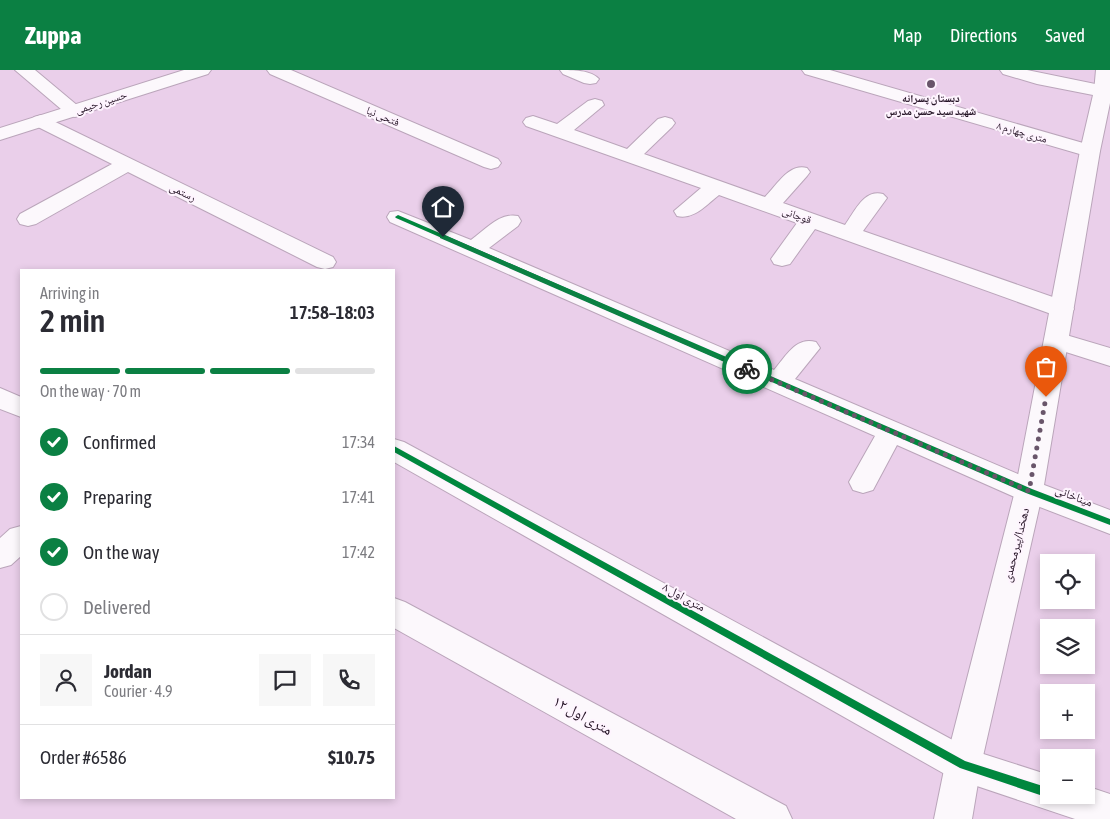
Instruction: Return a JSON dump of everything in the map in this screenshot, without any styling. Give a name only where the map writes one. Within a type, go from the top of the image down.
[{"type":"street","points":[[24,70],[75,110]]},
{"type":"street","name":"حسین رحیمی","points":[[0,134],[202,70]]},
{"type":"street","name":"فتحی نیا","points":[[276,70],[491,163]]},
{"type":"street","points":[[569,70],[590,79]]},
{"type":"street","name":"۸ متری چهارم","points":[[811,70],[1090,151]]},
{"type":"street","points":[[1009,70],[1037,79],[1106,85]]},
{"type":"street","points":[[1054,70],[1106,85]]},
{"type":"street","name":"دهخدا/پیرمحمدی","points":[[953,819],[963,765],[1029,491],[1090,151],[1106,85]]},
{"type":"street","points":[[560,131],[596,105]]},
{"type":"street","name":"رستمی","points":[[41,121],[325,262]]},
{"type":"street","name":"قوچانی","points":[[533,122],[1062,309]]},
{"type":"street","points":[[631,156],[665,123]]},
{"type":"street","points":[[28,219],[127,164]]},
{"type":"street","points":[[769,205],[800,172]]},
{"type":"street","points":[[685,211],[716,186]]},
{"type":"street","points":[[849,234],[876,198]]},
{"type":"street","name":"میناخانی","points":[[398,217],[891,432],[1029,491],[1110,522]]},
{"type":"street","points":[[782,259],[810,220]]},
{"type":"street","points":[[473,250],[510,221]]},
{"type":"street","points":[[1056,340],[1110,357]]},
{"type":"street","points":[[778,382],[807,348]]},
{"type":"street","points":[[0,397],[20,407]]},
{"type":"street","points":[[863,482],[891,432]]},
{"type":"street","name":"۸ متری اول","points":[[395,450],[963,765],[1040,790]]},
{"type":"street","points":[[0,556],[20,539]]},
{"type":"street","name":"۱۲ متری اول","points":[[395,613],[773,819]]},
{"type":"street","points":[[1085,804],[1110,812]]},
{"type":"cycle path","points":[[398,217],[1029,491],[1110,522]]},
{"type":"cycle path","points":[[395,450],[963,765],[1040,790]]},
{"type":"way so far","points":[[747,369],[1029,491],[1046,397]]},
{"type":"place","name":"دبستان پسرانه شهید سید حسن مدرس","points":[[931,84]]},
{"type":"route","points":[[443,237],[747,369]]}]
